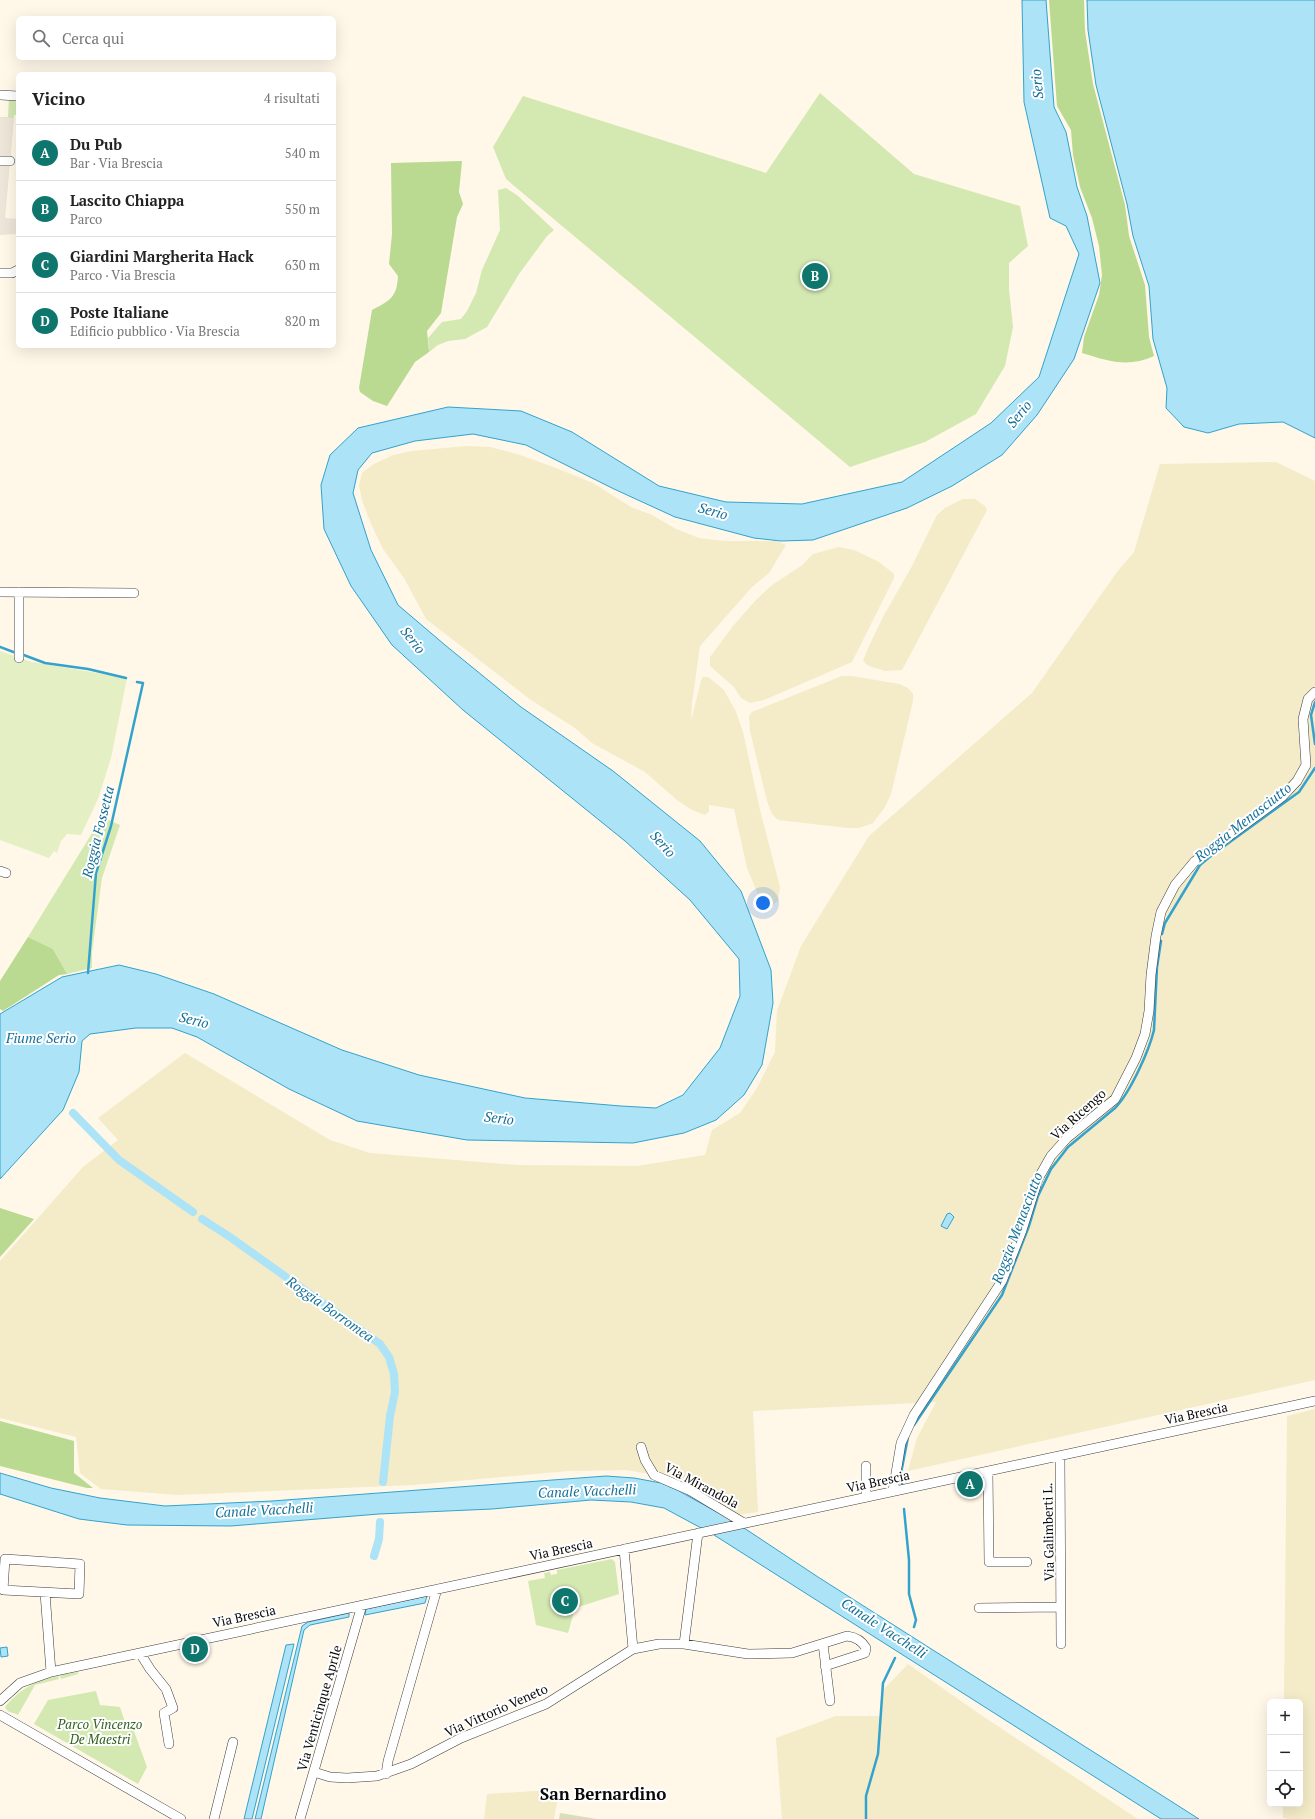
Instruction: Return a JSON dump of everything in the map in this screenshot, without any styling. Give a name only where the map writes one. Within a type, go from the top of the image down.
[{"type":"street","points":[[0,95],[16,96]]},
{"type":"street","points":[[0,160],[10,161]]},
{"type":"street","points":[[0,273],[12,273],[16,271]]},
{"type":"street","points":[[0,592],[134,593]]},
{"type":"street","points":[[19,592],[20,654]]},
{"type":"street","name":"Via Ricengo","points":[[893,1491],[901,1442],[914,1415],[1002,1281],[1022,1230],[1038,1179],[1051,1156],[1067,1138],[1115,1099],[1136,1058],[1145,1034],[1148,1019],[1151,975],[1156,936],[1164,905],[1175,885],[1195,862],[1282,797],[1297,781],[1306,765],[1303,720],[1308,699],[1315,692]]},
{"type":"street","name":"Via Brescia","points":[[0,1701],[20,1683],[51,1672],[1315,1401]]},
{"type":"street","name":"Via Mirandola","points":[[641,1447],[645,1460],[654,1475],[689,1490],[741,1523]]},
{"type":"street","name":"Via Galimberti L.","points":[[1060,1456],[1062,1644]]},
{"type":"street","points":[[866,1466],[866,1497]]},
{"type":"street","points":[[988,1471],[990,1480],[989,1562],[1027,1562]]},
{"type":"street","points":[[684,1644],[702,1532]]},
{"type":"street","points":[[624,1549],[633,1650]]},
{"type":"street","points":[[5,1559],[80,1564],[79,1594],[45,1593],[3,1590],[5,1559]]},
{"type":"street","points":[[386,1774],[388,1761],[437,1589]]},
{"type":"street","points":[[45,1593],[51,1672]]},
{"type":"street","name":"Via Venticinque Aprile","points":[[300,1819],[362,1605]]},
{"type":"street","points":[[979,1608],[1061,1607]]},
{"type":"street","name":"Via Vittorio Veneto","points":[[314,1772],[330,1777],[350,1778],[386,1774],[412,1764],[461,1738],[546,1704],[633,1650],[659,1644],[684,1644],[748,1654],[792,1653],[847,1636],[853,1637],[863,1643],[866,1648],[865,1653],[859,1656],[825,1666]]},
{"type":"street","points":[[823,1644],[830,1701]]},
{"type":"street","points":[[140,1653],[150,1669],[166,1689],[173,1708],[164,1713],[169,1744]]},
{"type":"street","points":[[0,1715],[181,1819]]},
{"type":"street","points":[[214,1819],[233,1742]]},
{"type":"shaded area","points":[[0,117],[14,118],[5,218],[16,219],[16,234],[0,235]]},
{"type":"shaded area","points":[[467,446],[490,447],[520,455],[556,468],[593,483],[631,507],[652,515],[676,529],[699,538],[723,541],[776,541],[786,545],[769,573],[752,587],[700,646],[691,721],[701,681],[703,677],[708,677],[724,690],[736,712],[743,732],[760,810],[780,887],[778,901],[770,907],[764,909],[747,868],[734,809],[709,805],[709,811],[705,815],[690,809],[677,800],[645,772],[592,743],[575,728],[531,700],[426,619],[404,578],[383,549],[372,526],[362,500],[359,486],[362,473],[374,464],[393,455],[412,451]]},
{"type":"shaded area","points":[[1276,462],[1315,481],[1315,1380],[908,1471],[917,1438],[936,1402],[753,1411],[758,1512],[737,1515],[657,1472],[644,1473],[626,1470],[568,1471],[413,1485],[177,1495],[101,1489],[80,1473],[76,1437],[0,1418],[0,1261],[83,1167],[118,1140],[98,1118],[185,1053],[330,1140],[370,1153],[517,1165],[637,1166],[705,1155],[712,1130],[740,1113],[757,1088],[775,1052],[777,1011],[801,946],[869,836],[1032,693],[1117,572],[1134,552],[1160,464]]},
{"type":"shaded area","points":[[963,499],[975,499],[985,506],[987,510],[902,670],[885,671],[869,666],[863,661],[868,648],[884,615],[911,568],[937,515],[945,508]]},
{"type":"shaded area","points":[[839,547],[854,550],[879,562],[894,574],[894,578],[852,662],[764,700],[750,703],[741,698],[734,687],[710,666],[710,657],[733,626],[756,600],[772,585],[801,566],[813,554]]},
{"type":"shaded area","points":[[842,676],[852,676],[899,684],[908,688],[913,694],[913,701],[891,794],[885,807],[873,823],[859,828],[778,820],[772,814],[767,801],[750,731],[749,716],[752,712]]},
{"type":"shaded area","points":[[1315,1409],[1315,1819],[1283,1818],[1283,1807],[1303,1807],[1303,1699],[1284,1699],[1287,1416]]},
{"type":"shaded area","points":[[908,1664],[981,1715],[1138,1819],[782,1819],[776,1738],[836,1716],[881,1716],[884,1689]]},
{"type":"shaded area","points":[[551,1790],[557,1794],[558,1797],[554,1819],[484,1819],[487,1794]]},
{"type":"green space","points":[[1049,0],[1084,0],[1085,31],[1093,84],[1125,205],[1129,236],[1145,285],[1149,337],[1154,356],[1145,360],[1135,362],[1109,361],[1082,353],[1084,337],[1099,295],[1102,275],[1099,246],[1092,218],[1080,187],[1073,155],[1071,130],[1057,106]]},
{"type":"green space","points":[[820,93],[914,174],[1020,206],[1028,246],[1009,263],[1009,289],[1013,327],[1005,366],[976,414],[925,442],[850,467],[506,179],[493,147],[523,96],[766,173]]},
{"type":"green space","points":[[9,98],[16,99],[16,115],[14,115],[7,192],[0,117],[8,117]]},
{"type":"green space","points":[[462,161],[459,192],[463,204],[457,217],[441,313],[427,331],[429,352],[415,362],[387,406],[373,401],[360,392],[359,388],[372,310],[384,304],[391,298],[396,289],[398,276],[389,264],[392,234],[391,163]]},
{"type":"green space","points":[[506,188],[518,196],[554,230],[547,236],[519,274],[487,327],[465,339],[448,341],[438,345],[429,352],[428,338],[442,322],[461,319],[476,293],[482,270],[500,230],[498,190]]},
{"type":"green space","points":[[0,651],[32,662],[127,678],[111,758],[98,799],[81,835],[67,834],[61,841],[57,853],[54,851],[49,858],[0,840]]},
{"type":"green space","points":[[102,817],[120,825],[102,878],[92,952],[92,968],[67,974],[53,949],[28,937]]},
{"type":"green space","points":[[28,937],[53,949],[67,974],[59,975],[3,1011],[0,1009],[0,981]]},
{"type":"green space","points":[[0,1208],[34,1219],[0,1257]]},
{"type":"green space","points":[[0,1421],[74,1441],[74,1473],[93,1488],[87,1488],[0,1466]]},
{"type":"green space","points":[[612,1559],[615,1562],[619,1594],[575,1608],[568,1633],[536,1625],[528,1581],[545,1578],[544,1573],[550,1572],[551,1575],[557,1574],[557,1570]]},
{"type":"green space","points":[[78,1672],[78,1674],[61,1679],[60,1675]]},
{"type":"green space","points":[[58,1676],[59,1679],[35,1685],[18,1715],[6,1709],[5,1707],[16,1695],[28,1687],[42,1680]]},
{"type":"green space","name":"Parco Vincenzo De Maestri","points":[[96,1691],[100,1705],[120,1707],[126,1725],[131,1723],[147,1767],[138,1784],[34,1724],[48,1700]]},
{"type":"green space","points":[[560,1813],[597,1819],[559,1819]]},
{"type":"water","name":"Fiume Serio","points":[[1022,0],[1046,0],[1054,107],[1066,132],[1077,187],[1087,216],[1100,283],[1074,359],[1037,415],[1002,455],[952,486],[907,508],[813,540],[781,541],[754,538],[675,517],[614,489],[526,445],[473,434],[415,441],[372,453],[358,470],[353,493],[371,550],[398,605],[521,707],[613,771],[700,841],[741,891],[771,970],[773,1003],[762,1065],[744,1095],[716,1120],[684,1133],[633,1143],[467,1140],[357,1121],[289,1089],[197,1037],[172,1028],[136,1028],[90,1034],[82,1041],[79,1072],[63,1110],[0,1179],[0,1014],[62,977],[119,965],[156,974],[214,994],[342,1050],[419,1075],[525,1098],[621,1106],[656,1108],[683,1095],[720,1048],[740,996],[739,959],[690,900],[625,841],[463,710],[392,645],[351,586],[324,529],[321,485],[330,455],[358,428],[448,407],[521,411],[572,432],[659,486],[726,502],[802,504],[902,482],[991,423],[1039,377],[1079,254],[1066,226],[1050,218],[1024,102]]},
{"type":"water","points":[[1087,0],[1315,0],[1315,438],[1283,422],[1239,424],[1208,433],[1184,427],[1166,408],[1167,388],[1153,339],[1149,286],[1133,236],[1127,204],[1096,85],[1088,30]]},
{"type":"water","points":[[950,1213],[954,1217],[947,1229],[941,1226],[947,1214]]},
{"type":"water","name":"Canale Vacchelli","points":[[0,1473],[51,1488],[100,1498],[165,1506],[272,1501],[606,1476],[634,1478],[661,1483],[679,1491],[735,1522],[818,1577],[1199,1819],[1161,1819],[714,1535],[664,1508],[631,1502],[591,1500],[492,1509],[379,1514],[231,1526],[127,1525],[79,1519],[0,1494]]},
{"type":"water","points":[[427,1596],[425,1603],[365,1615],[366,1609]]},
{"type":"water","points":[[349,1613],[349,1617],[310,1625],[304,1630],[261,1819],[255,1819],[302,1626],[308,1622]]},
{"type":"water","points":[[294,1644],[252,1819],[244,1819],[286,1645]]},
{"type":"water","points":[[7,1647],[8,1656],[1,1657],[0,1648]]},
{"type":"waterway","name":"Roggia Fossetta","points":[[0,647],[16,653]]},
{"type":"waterway","name":"Roggia Fossetta","points":[[21,654],[45,663],[88,669],[126,678]]},
{"type":"waterway","name":"Roggia Fossetta","points":[[88,973],[96,873],[111,826],[143,683],[137,682]]},
{"type":"waterway","name":"Roggia Menasciutto","points":[[1315,702],[1311,715],[1315,744]]},
{"type":"waterway","name":"Roggia Menasciutto","points":[[1162,934],[1165,923],[1200,865],[1299,792],[1315,768]]},
{"type":"waterway","name":"Roggia Menasciutto","points":[[914,1425],[1002,1295],[1029,1226],[1038,1196],[1051,1169],[1068,1147],[1115,1108],[1133,1082],[1148,1049],[1154,1030],[1157,967],[1161,941]]},
{"type":"waterway","points":[[73,1113],[119,1160],[193,1212]]},
{"type":"waterway","name":"Roggia Borromea","points":[[202,1219],[230,1237],[380,1344],[389,1357],[394,1374],[395,1392],[390,1416],[383,1482]]},
{"type":"waterway","name":"Roggia Menasciutto","points":[[902,1484],[901,1473],[908,1437]]},
{"type":"waterway","name":"Roggia Menasciutto","points":[[904,1509],[909,1560],[909,1594],[916,1620],[914,1627]]},
{"type":"waterway","name":"Roggia Borromea","points":[[374,1556],[379,1539],[380,1522]]},
{"type":"waterway","name":"Roggia Menasciutto","points":[[866,1819],[866,1796],[878,1754],[883,1683],[895,1658]]},
{"type":"place","name":"Lascito Chiappa","points":[[815,276]]},
{"type":"place","name":"Du Pub","points":[[970,1484]]},
{"type":"place","name":"Giardini Margherita Hack","points":[[565,1601]]},
{"type":"place","name":"Poste Italiane","points":[[195,1649]]},
{"type":"district","name":"San Bernardino","points":[[603,1794]]},
{"type":"water label","name":"Serio","points":[[1037,84]]},
{"type":"water label","name":"Serio","points":[[1019,414]]},
{"type":"water label","name":"Serio","points":[[713,511]]},
{"type":"water label","name":"Serio","points":[[413,640]]},
{"type":"water label","name":"Serio","points":[[663,844]]},
{"type":"water label","name":"Serio","points":[[194,1020]]},
{"type":"water label","name":"Serio","points":[[499,1118]]}]
